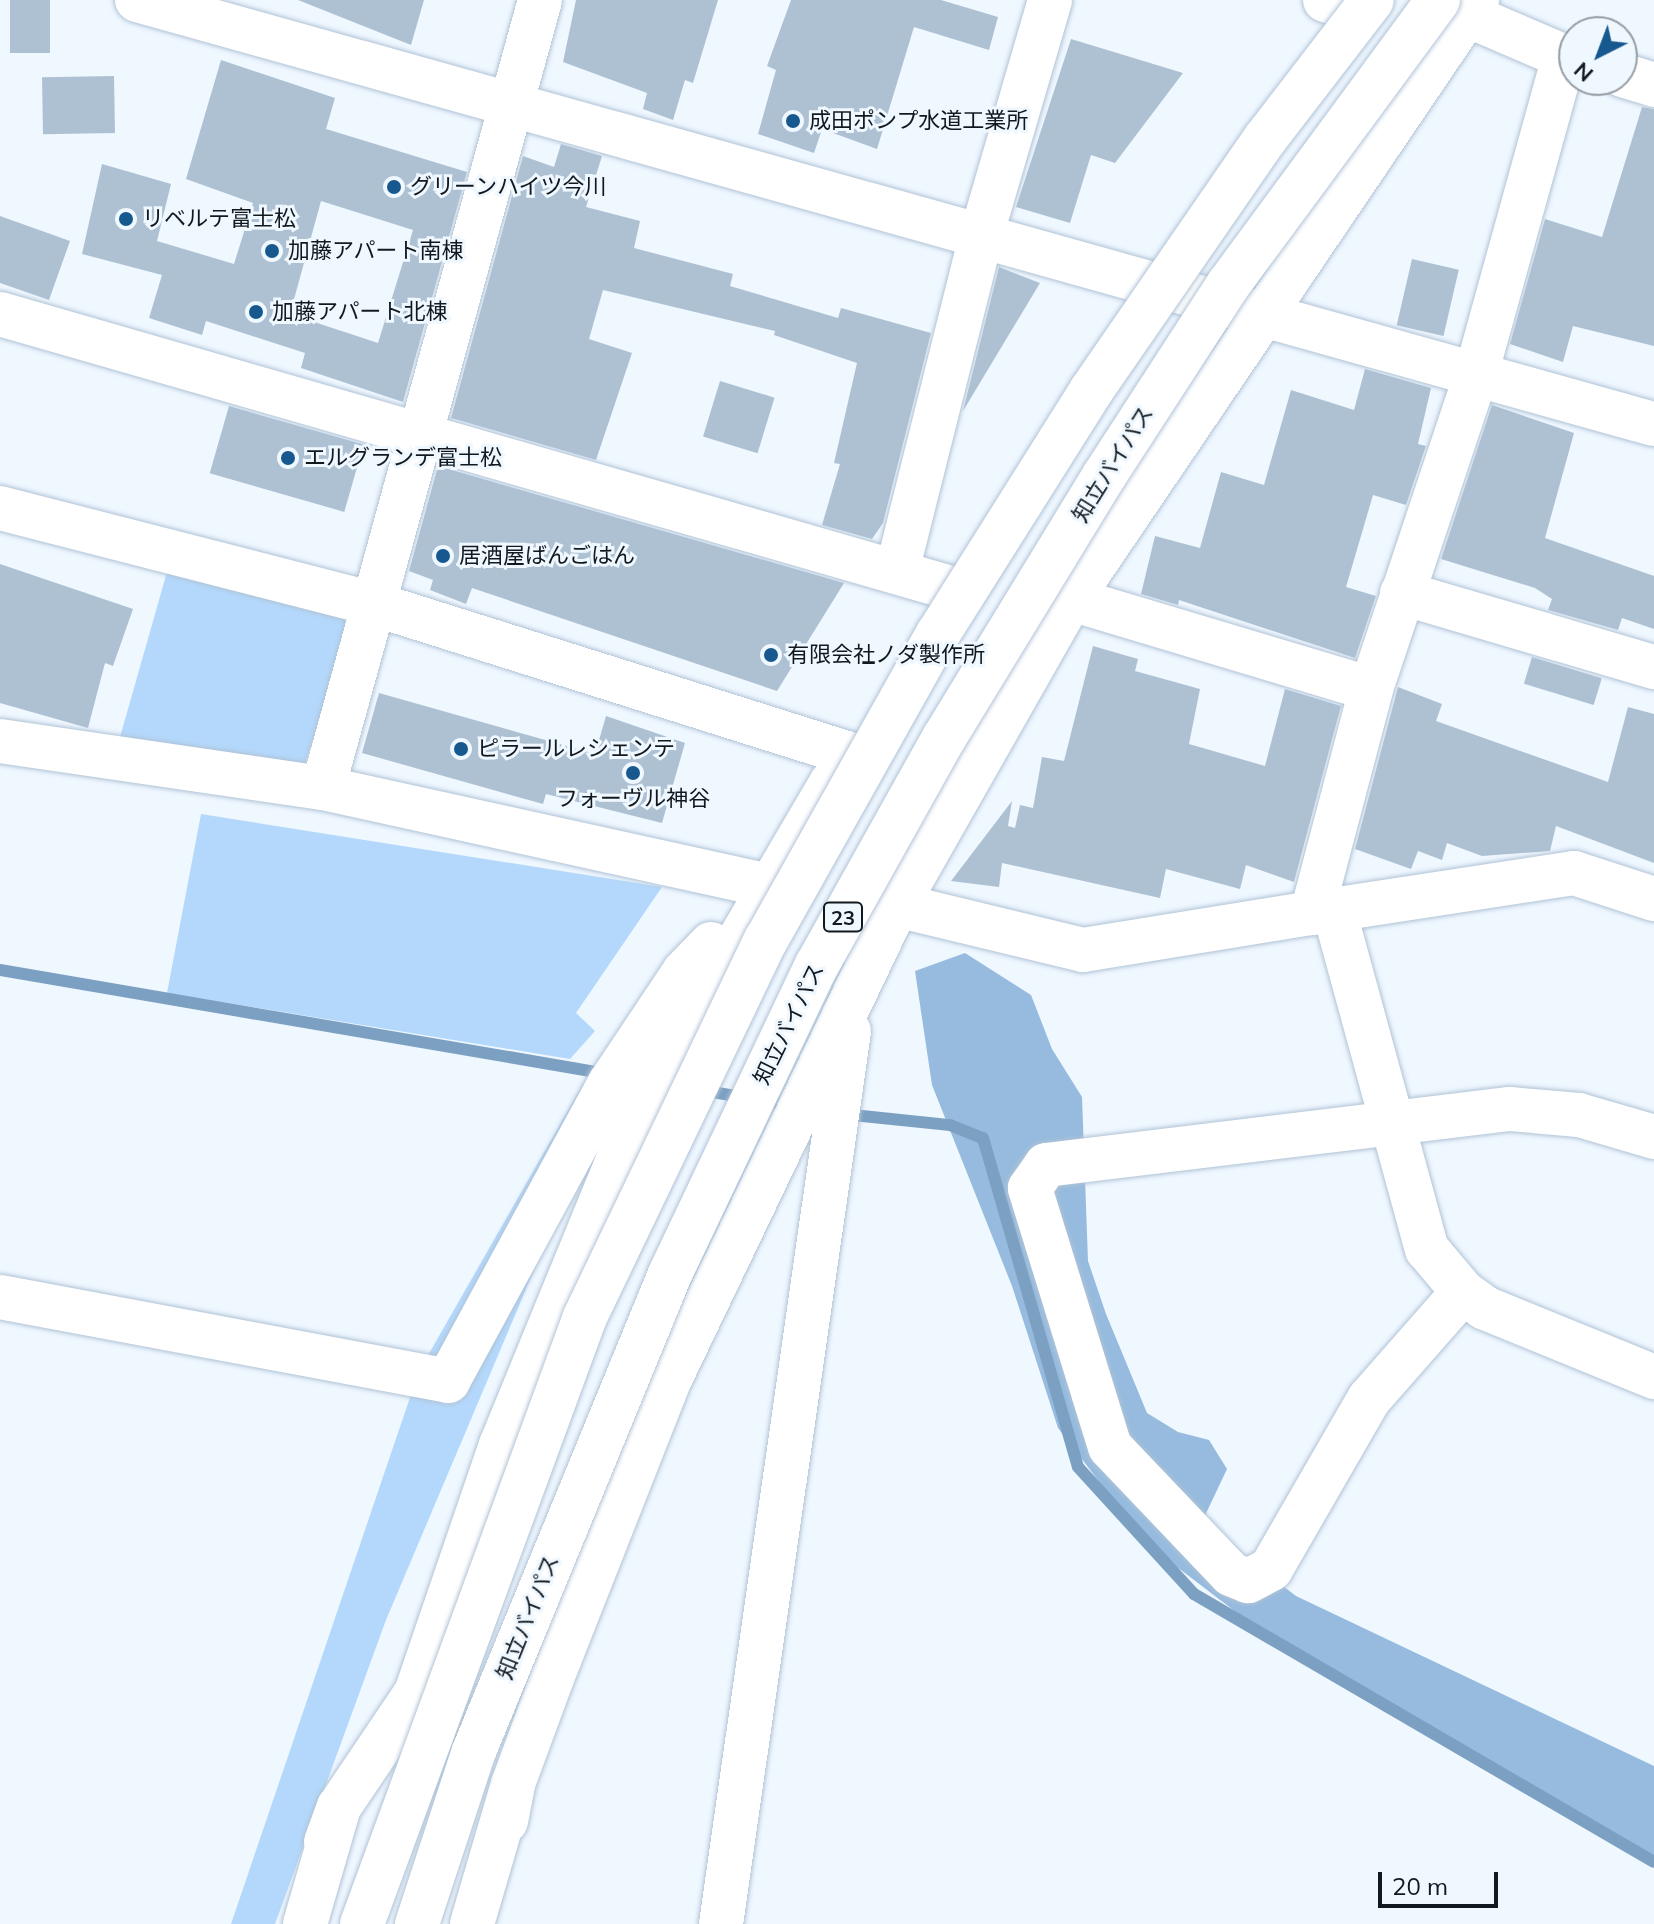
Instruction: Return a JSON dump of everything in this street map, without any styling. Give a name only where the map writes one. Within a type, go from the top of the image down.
[{"type":"main road","points":[[137,0],[511,106],[982,233],[1475,378],[1654,424]]},
{"type":"main road","points":[[323,788],[424,434],[540,0]]},
{"type":"main road","points":[[898,567],[982,233],[1050,0]]},
{"type":"main road","points":[[294,1924],[339,1807],[416,1693],[501,1445],[637,1114],[769,886],[951,588],[1148,281],[1348,2]]},
{"type":"main road","name":"23","points":[[362,1924],[585,1317],[766,940],[938,634],[1091,391],[1265,139],[1348,2]]},
{"type":"main road","points":[[472,1924],[513,1784],[669,1381],[897,905],[1071,599],[1261,314],[1460,5],[1558,54]]},
{"type":"main road","name":"知立バイパス","points":[[417,1924],[474,1751],[670,1274],[817,965],[944,738],[1104,476],[1228,285],[1460,5]]},
{"type":"main road","points":[[1558,96],[1475,378],[1371,689],[1323,911],[1388,1121],[1415,1223],[1427,1249],[1463,1292],[1519,1324],[1654,1377]]},
{"type":"main road","points":[[0,314],[898,567],[951,588]]},
{"type":"main road","points":[[0,508],[374,604],[849,754]]},
{"type":"main road","points":[[1402,593],[1654,667]]},
{"type":"main road","points":[[1071,599],[1371,689]]},
{"type":"main road","points":[[0,741],[323,788],[769,886]]},
{"type":"main road","points":[[897,905],[1083,950],[1574,873],[1654,899]]},
{"type":"main road","points":[[0,1297],[448,1381],[610,1083],[684,972],[769,886]]},
{"type":"main road","points":[[721,1924],[854,993]]},
{"type":"main road","points":[[1463,1292],[1369,1399],[1260,1580],[1231,1574],[1122,1464],[1103,1432],[1030,1188],[1035,1176],[1046,1165],[1388,1121],[1547,1111],[1654,1137]]},
{"type":"main road","points":[[488,1924],[513,1784]]},
{"type":"main road","points":[[305,1924],[339,1807]]},
{"type":"shaded area","points":[[171,558],[358,603],[304,766],[120,737]]},
{"type":"shaded area","points":[[201,814],[662,887],[576,1013],[595,1031],[570,1059],[167,993]]},
{"type":"shaded area","points":[[965,953],[1031,995],[1052,1049],[1082,1097],[1088,1261],[1106,1314],[1147,1413],[1178,1432],[1209,1440],[1227,1469],[1201,1524],[1296,1596],[1654,1766],[1654,1857],[1249,1622],[1147,1544],[1058,1428],[1012,1286],[932,1085],[915,971]]},
{"type":"shaded area","points":[[583,1084],[609,1093],[386,1620],[275,1924],[231,1924],[419,1371]]},
{"type":"building","points":[[10,0],[50,0],[50,53],[10,53]]},
{"type":"building","points":[[298,0],[424,0],[411,45]]},
{"type":"building","points":[[576,0],[718,0],[693,83],[685,80],[673,120],[643,109],[647,93],[563,62]]},
{"type":"building","points":[[791,0],[941,0],[998,17],[989,50],[914,27],[877,149],[822,129],[814,153],[758,134],[776,70],[767,66]]},
{"type":"building","points":[[1071,39],[1183,73],[1115,163],[1091,155],[1070,223],[1016,207]]},
{"type":"building","points":[[221,60],[335,98],[326,129],[467,172],[403,402],[301,368],[305,353],[206,321],[202,335],[149,318],[162,275],[82,254],[102,164],[171,184],[157,241],[234,264],[253,203],[186,179]],"holes":[[[321,201],[413,230],[378,343],[290,314]]]},
{"type":"building","points":[[114,76],[115,133],[43,134],[42,77]]},
{"type":"building","points":[[1642,107],[1654,109],[1654,346],[1573,326],[1563,362],[1510,344],[1545,219],[1602,237]]},
{"type":"building","points":[[561,144],[602,156],[586,207],[640,221],[634,248],[733,274],[730,286],[838,318],[841,308],[931,333],[883,523],[872,539],[822,525],[840,464],[834,463],[857,363],[774,335],[775,331],[603,290],[589,339],[632,353],[596,460],[451,418],[523,156],[554,167]]},
{"type":"building","points":[[0,216],[70,241],[49,300],[0,283]]},
{"type":"building","points":[[1412,259],[1459,270],[1443,336],[1397,325]]},
{"type":"building","points":[[999,267],[1040,283],[963,411]]},
{"type":"building","points":[[1365,369],[1431,388],[1418,444],[1426,446],[1406,505],[1373,495],[1346,587],[1376,596],[1355,658],[1179,600],[1178,605],[1141,594],[1155,536],[1200,548],[1221,472],[1264,485],[1291,390],[1354,410]]},
{"type":"building","points":[[720,381],[775,398],[758,453],[703,436]]},
{"type":"building","points":[[1492,405],[1574,433],[1545,538],[1654,576],[1654,629],[1622,618],[1618,630],[1548,610],[1552,599],[1535,588],[1441,559]]},
{"type":"building","name":"エルグランデ富士松","points":[[229,406],[364,445],[344,512],[210,473]]},
{"type":"building","points":[[438,466],[844,583],[777,691],[472,588],[466,604],[430,590],[433,580],[409,571]]},
{"type":"building","points":[[0,564],[133,609],[113,666],[105,663],[88,728],[0,703]]},
{"type":"building","points":[[1093,646],[1138,659],[1135,671],[1200,689],[1189,744],[1265,766],[1285,689],[1341,706],[1294,882],[1246,865],[1240,889],[1166,869],[1160,898],[1002,863],[999,887],[951,881],[1012,801],[1008,826],[1015,828],[1020,805],[1033,808],[1042,757],[1064,761]]},
{"type":"building","points":[[1532,657],[1602,678],[1594,705],[1524,684]]},
{"type":"building","points":[[1398,687],[1442,704],[1436,721],[1608,782],[1628,707],[1654,714],[1654,863],[1556,826],[1550,851],[1482,856],[1447,843],[1442,860],[1418,851],[1411,869],[1355,849]]},
{"type":"building","points":[[379,693],[595,754],[606,716],[685,743],[662,823],[546,794],[543,804],[362,753]]},
{"type":"waterway","points":[[0,970],[608,1074]]},
{"type":"waterway","points":[[701,1090],[793,1106]]},
{"type":"waterway","points":[[843,1114],[950,1125],[983,1138],[1078,1467],[1194,1594],[1654,1862]]},
{"type":"place","name":"成田ポンプ水道工業所","points":[[793,121]]},
{"type":"place","name":"グリーンハイツ今川","points":[[394,187]]},
{"type":"place","name":"リベルテ富士松","points":[[126,219]]},
{"type":"place","name":"加藤アパート南棟","points":[[272,251]]},
{"type":"place","name":"加藤アパート北棟","points":[[256,312]]},
{"type":"place","name":"エルグランデ富士松","points":[[288,458]]},
{"type":"place","name":"居酒屋ばんごはん","points":[[443,556]]},
{"type":"place","name":"有限会社ノダ製作所","points":[[771,655]]},
{"type":"place","name":"ピラールレシェンテ","points":[[461,749]]},
{"type":"place","name":"フォーヴル神谷","points":[[633,773]]}]
